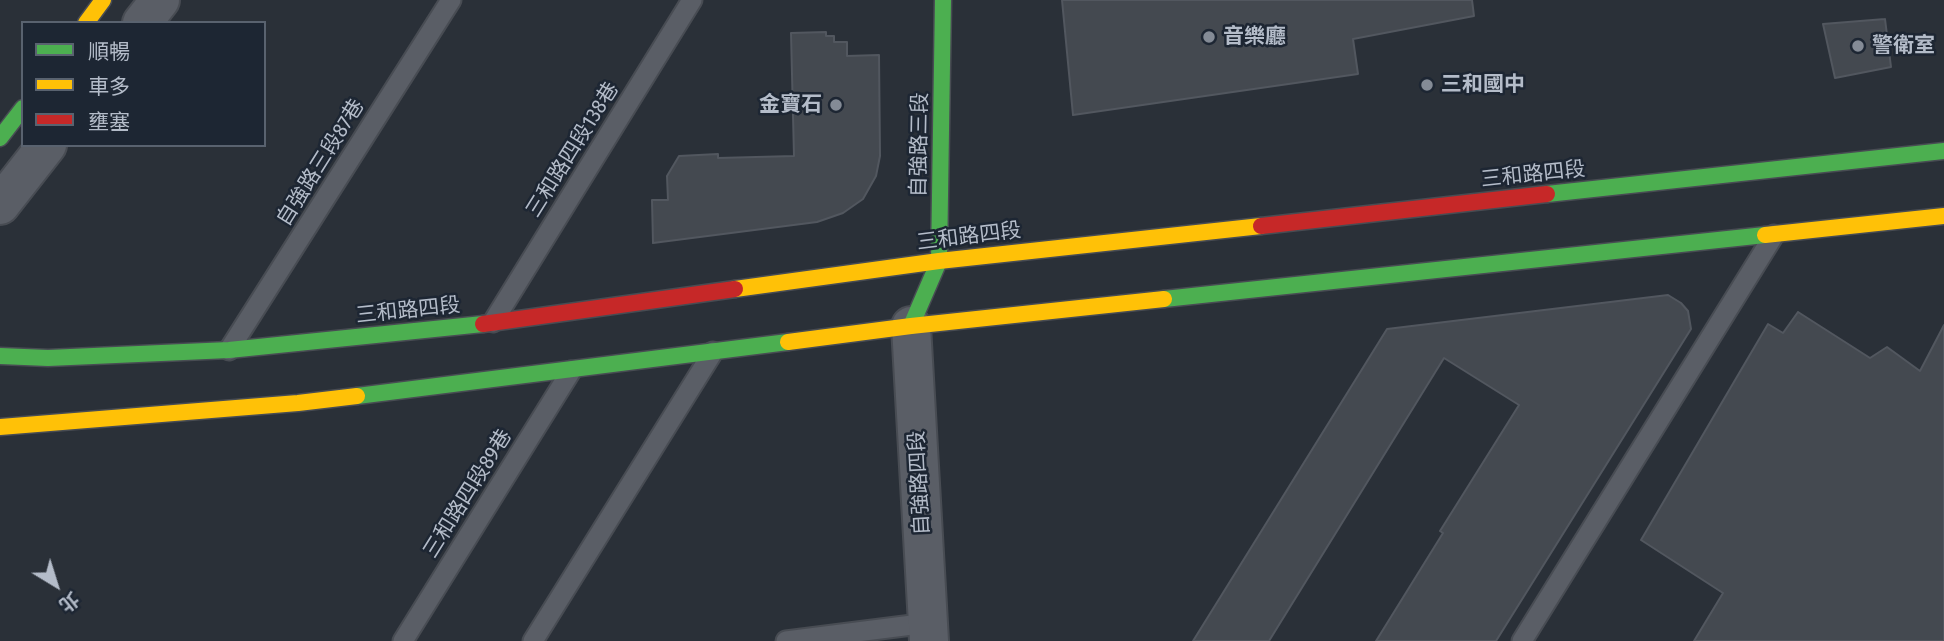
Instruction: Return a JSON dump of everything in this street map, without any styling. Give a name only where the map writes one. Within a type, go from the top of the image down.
[{"type":"main road","points":[[87,21],[103,0]]},
{"type":"main road","name":"自強路三段","points":[[911,326],[939,261],[943,0]]},
{"type":"main road","points":[[0,138],[21,111]]},
{"type":"main road","name":"三和路四段","points":[[0,356],[48,358],[229,351],[493,323],[939,261],[1944,151]]},
{"type":"main road","points":[[0,426],[298,403],[571,371],[911,326],[1944,216]]},
{"type":"street","points":[[144,21],[160,0]]},
{"type":"street","points":[[0,205],[45,147]]},
{"type":"street","name":"自強路四段","points":[[911,326],[929,632]]},
{"type":"lane","name":"自強路三段87巷","points":[[229,351],[451,0]]},
{"type":"lane","name":"三和路四段138巷","points":[[493,323],[692,0]]},
{"type":"lane","points":[[1522,641],[1775,234]]},
{"type":"lane","points":[[533,641],[714,351]]},
{"type":"lane","name":"三和路四段89巷","points":[[403,641],[571,371]]},
{"type":"lane","points":[[786,641],[929,632]]},
{"type":"building","name":"音樂廳","points":[[1062,0],[1472,0],[1474,16],[1353,39],[1358,74],[1073,115]]},
{"type":"building","name":"警衛室","points":[[1885,19],[1891,67],[1835,78],[1823,24]]},
{"type":"building","name":"金寶石","points":[[826,32],[826,36],[834,36],[834,42],[847,42],[847,56],[879,55],[880,156],[876,176],[863,199],[843,213],[817,222],[653,243],[652,200],[668,200],[667,176],[679,156],[794,156],[791,33]]},
{"type":"building","points":[[1668,295],[1688,311],[1691,329],[1496,641],[1376,641],[1443,533],[1440,531],[1519,405],[1444,358],[1269,641],[1193,641],[1387,329]]},
{"type":"building","points":[[1798,312],[1870,358],[1887,347],[1920,371],[1944,325],[1944,641],[1694,641],[1723,593],[1641,540],[1768,324],[1783,333]]},
{"type":"traffic: fast","points":[[911,326],[939,261],[943,0]]},
{"type":"traffic: fast","points":[[0,138],[21,111]]},
{"type":"traffic: fast","points":[[1547,194],[1944,151]]},
{"type":"traffic: fast","points":[[1164,299],[1765,235]]},
{"type":"traffic: fast","points":[[0,356],[48,358],[229,350],[483,324]]},
{"type":"traffic: fast","points":[[357,396],[788,342]]},
{"type":"traffic: slow","points":[[87,21],[103,0]]},
{"type":"traffic: slow","points":[[1765,235],[1944,216]]},
{"type":"traffic: slow","points":[[735,289],[939,261],[1261,226]]},
{"type":"traffic: slow","points":[[788,342],[1164,299]]},
{"type":"traffic: slow","points":[[0,427],[357,396]]},
{"type":"traffic: jam","points":[[1261,226],[1547,194]]},
{"type":"traffic: jam","points":[[483,324],[735,289]]},
{"type":"place","name":"音樂廳","points":[[1209,37]]},
{"type":"place","name":"警衛室","points":[[1858,46]]},
{"type":"place","name":"三和國中","points":[[1427,85]]},
{"type":"place","name":"金寶石","points":[[836,105]]}]
